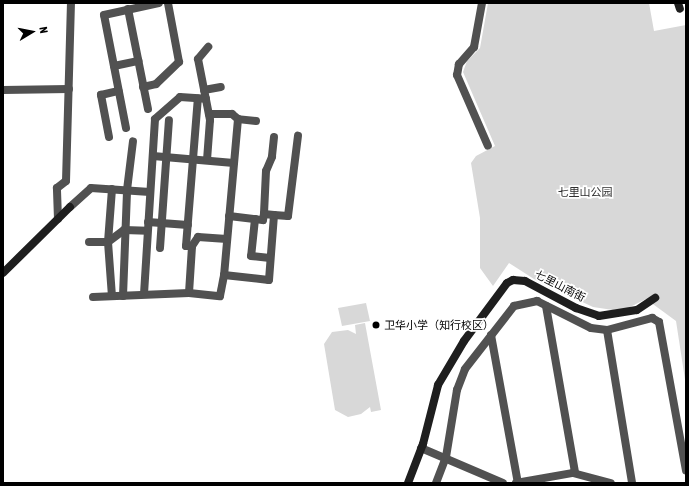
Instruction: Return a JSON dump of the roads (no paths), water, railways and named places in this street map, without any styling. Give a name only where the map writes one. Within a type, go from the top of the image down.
[{"type":"street","points":[[58,219],[57,188],[66,182],[71,3]]},
{"type":"street","points":[[126,128],[104,14],[159,3]]},
{"type":"street","points":[[143,87],[156,84],[179,62],[168,3]]},
{"type":"street","points":[[482,3],[474,47],[459,64],[458,75],[488,146]]},
{"type":"street","points":[[128,9],[148,109]]},
{"type":"street","points":[[192,246],[186,246],[193,159],[202,96],[198,59],[208,47]]},
{"type":"street","points":[[114,66],[138,61]]},
{"type":"street","points":[[144,294],[155,119],[180,97],[202,96],[221,87]]},
{"type":"street","points":[[3,90],[69,89]]},
{"type":"street","points":[[110,137],[101,95],[119,91]]},
{"type":"street","points":[[202,96],[209,114],[207,160]]},
{"type":"street","points":[[209,114],[232,114],[238,119],[256,121]]},
{"type":"street","points":[[93,297],[189,293],[220,296],[224,276],[238,119]]},
{"type":"street","points":[[160,248],[169,120]]},
{"type":"street","points":[[264,214],[288,216],[298,136]]},
{"type":"street","points":[[229,216],[263,220],[266,171],[272,158],[274,137]]},
{"type":"street","points":[[123,296],[124,230],[133,141]]},
{"type":"street","points":[[152,156],[234,163]]},
{"type":"street","points":[[3,273],[90,188],[150,192]]},
{"type":"street","points":[[112,190],[108,242],[112,296]]},
{"type":"street","points":[[224,276],[269,280],[274,215]]},
{"type":"street","points":[[255,219],[251,256],[270,258]]},
{"type":"street","points":[[148,222],[188,225]]},
{"type":"street","points":[[89,242],[108,242],[124,230],[147,231]]},
{"type":"street","points":[[189,293],[192,246],[198,237],[227,239]]},
{"type":"street","name":"七里山南街","points":[[408,483],[421,448],[438,385],[447,368],[508,283],[513,280],[525,281],[576,308],[599,316],[637,310],[655,298]]},
{"type":"street","points":[[436,483],[446,457],[457,390],[465,369],[514,306],[537,301],[574,321],[607,330],[652,318],[659,322],[686,471]]},
{"type":"street","points":[[546,306],[575,473]]},
{"type":"street","points":[[607,330],[632,483]]},
{"type":"street","points":[[491,335],[517,483],[575,473],[611,483]]},
{"type":"street","points":[[421,448],[446,457],[503,483]]},
{"type":"place","name":"卫华小学（知行校区）","points":[[376,325]]},
{"type":"park label","name":"七里山公园","points":[[585,192]]}]
